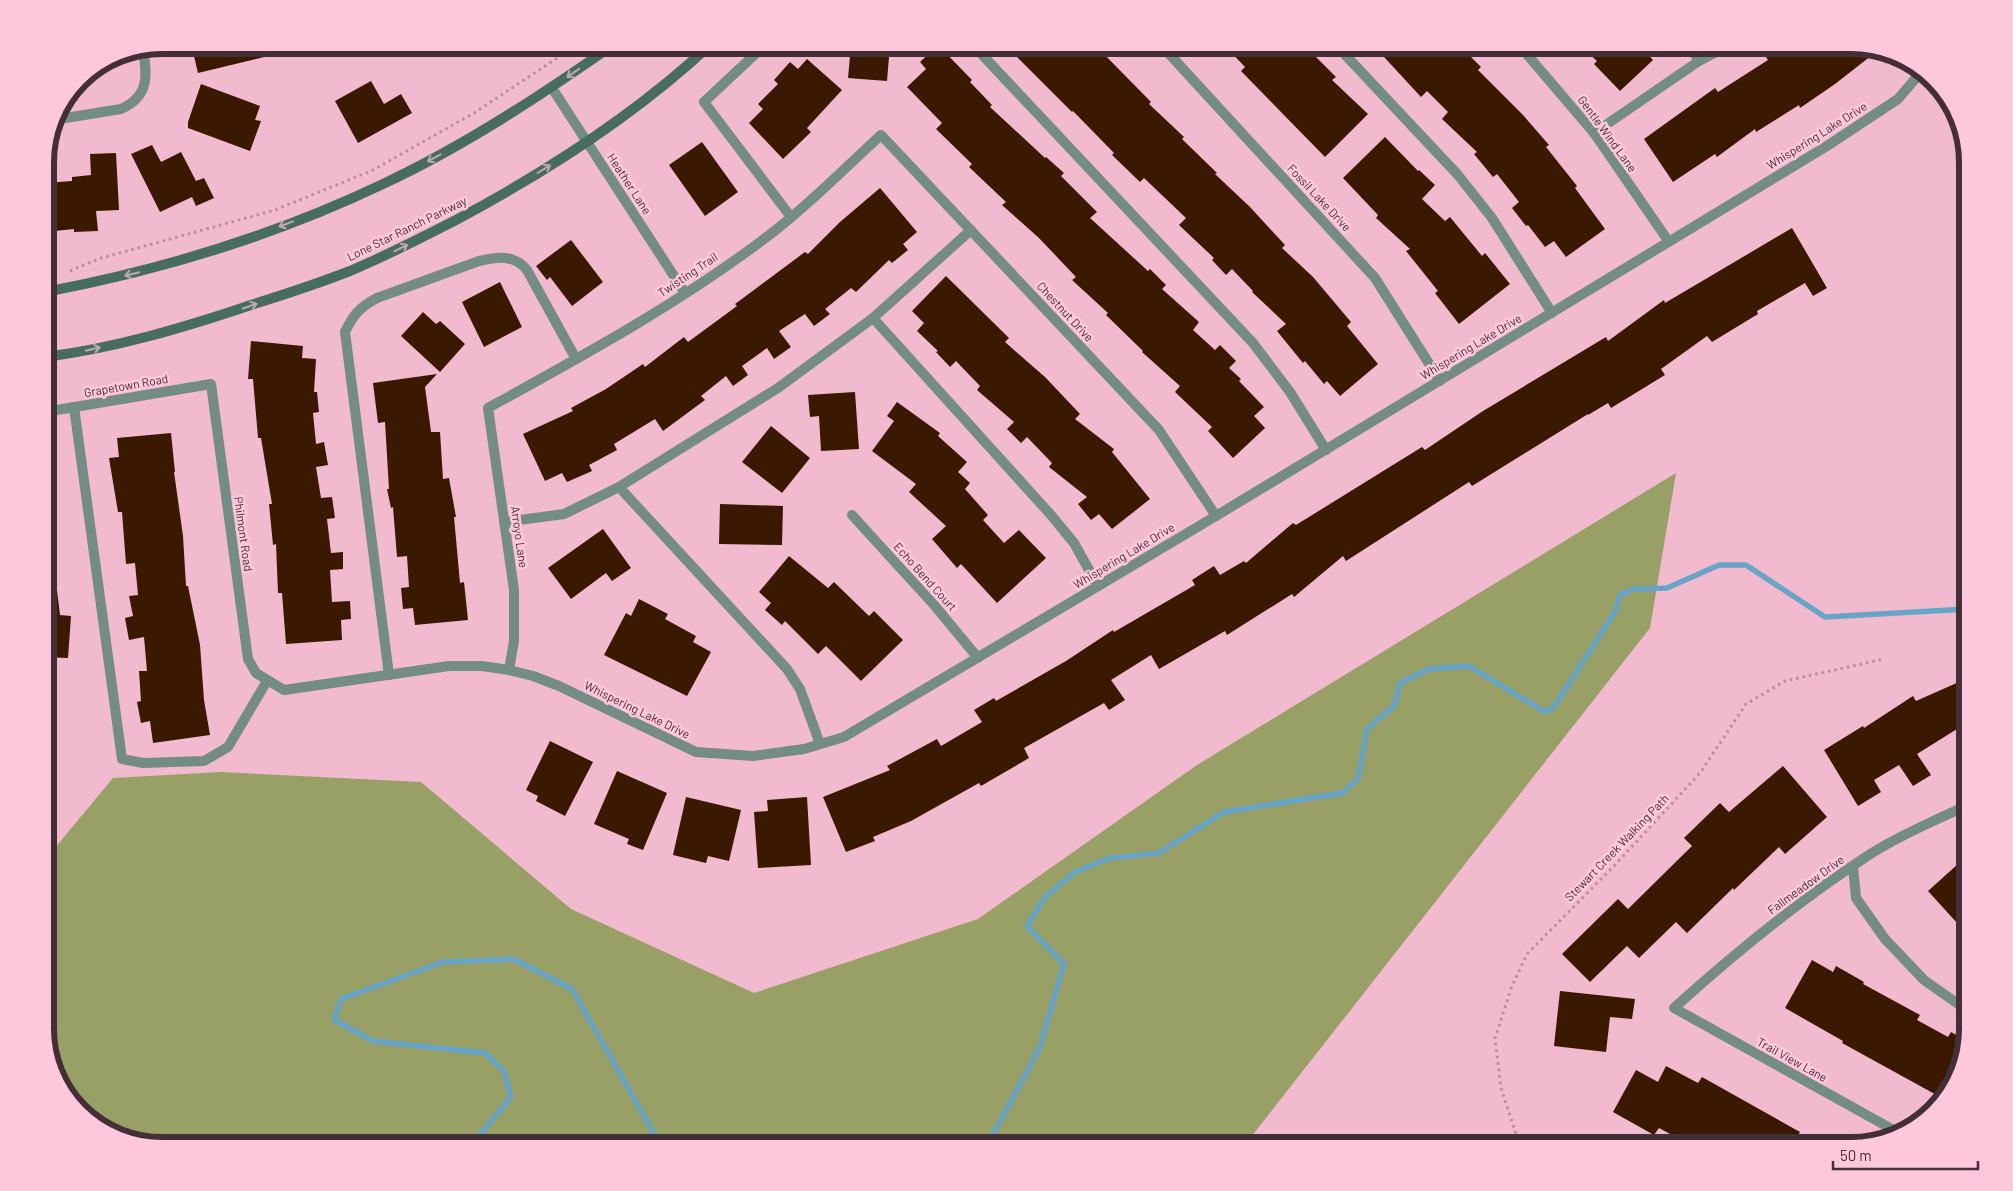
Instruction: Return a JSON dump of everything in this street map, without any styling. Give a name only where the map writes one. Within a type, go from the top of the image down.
[{"type":"main road","points":[[54,290],[168,265],[262,234],[383,184],[436,157],[552,88],[600,54]]},
{"type":"main road","name":"Lone Star Ranch Parkway","points":[[54,355],[101,347],[208,320],[350,271],[396,251],[497,198],[587,143],[652,94],[699,54]]},
{"type":"street","points":[[755,54],[704,102],[791,217]]},
{"type":"street","points":[[981,54],[1253,343],[1290,392],[1326,450]]},
{"type":"street","name":"Fossil Lake Drive","points":[[1169,54],[1375,278],[1440,381]]},
{"type":"street","points":[[1344,54],[1458,175],[1492,218],[1552,313]]},
{"type":"street","name":"Gentle Wind Lane","points":[[1527,54],[1594,133],[1669,242]]},
{"type":"street","points":[[1695,54],[1700,61]]},
{"type":"street","points":[[1594,133],[1713,54]]},
{"type":"street","points":[[63,118],[130,105],[141,94],[146,82],[144,56]]},
{"type":"street","name":"Whispering Lake Drive","points":[[267,681],[284,690],[449,666],[482,666],[533,676],[559,686],[696,752],[753,756],[804,749],[844,737],[1326,450],[1827,146],[1898,100],[1917,76]]},
{"type":"street","name":"Heather Lane","points":[[552,88],[685,294]]},
{"type":"street","name":"Twisting Trail","points":[[488,408],[576,359],[685,294],[778,228],[881,135]]},
{"type":"street","name":"Chestnut Drive","points":[[881,135],[1159,430],[1216,516]]},
{"type":"street","points":[[504,522],[564,514],[619,487],[778,388],[873,318],[971,230]]},
{"type":"street","points":[[389,675],[345,332],[354,314],[364,305],[377,298],[478,262],[496,257],[507,258],[522,264],[527,270],[576,359]]},
{"type":"street","points":[[873,318],[1051,515],[1074,543],[1098,586]]},
{"type":"street","name":"Grapetown Road","points":[[54,410],[211,384]]},
{"type":"street","name":"Philmont Road","points":[[211,384],[248,659],[256,672],[267,681]]},
{"type":"street","points":[[74,407],[122,758],[143,763],[204,761],[228,747],[267,681]]},
{"type":"street","name":"Arroyo Lane","points":[[488,408],[514,590],[514,640],[508,670]]},
{"type":"street","points":[[619,487],[787,669],[800,689],[820,744]]},
{"type":"street","name":"Echo Bend Court","points":[[852,515],[935,606],[978,658]]},
{"type":"street","name":"Fallmeadow Drive","points":[[1674,1008],[1713,973],[1792,909],[1873,852],[1959,809]]},
{"type":"street","points":[[1853,867],[1856,898],[1885,939],[1924,980],[1959,1005]]},
{"type":"street","name":"Trail View Lane","points":[[1674,1008],[1892,1129]]},
{"type":"path","points":[[54,273],[64,273],[98,258],[275,210],[372,170],[474,113],[563,54]]},
{"type":"path","name":"Stewart Creek Walking Path","points":[[1517,1137],[1501,1088],[1495,1038],[1512,986],[1527,954],[1615,865],[1700,773],[1746,704],[1785,681],[1884,659]]},
{"type":"green space","points":[[1676,473],[1650,628],[1251,1137],[162,1137],[134,1134],[108,1123],[96,1115],[76,1095],[68,1083],[57,1057],[54,1036],[54,849],[113,778],[221,772],[421,782],[571,909],[754,993],[978,919],[1197,765]]},
{"type":"building","points":[[193,54],[277,54],[198,73]]},
{"type":"building","points":[[850,54],[889,54],[887,81],[848,78]]},
{"type":"building","points":[[928,54],[947,54],[972,80],[970,82],[992,105],[990,107],[1064,173],[1061,176],[1097,212],[1090,218],[1166,285],[1162,289],[1199,322],[1193,330],[1215,350],[1220,345],[1236,361],[1229,368],[1241,379],[1239,381],[1264,407],[1254,416],[1265,428],[1233,458],[1208,431],[1212,427],[1175,392],[1180,386],[1142,352],[1106,315],[1108,313],[1072,280],[1076,277],[1039,238],[1002,205],[1006,202],[969,167],[972,164],[936,129],[942,123],[907,87],[926,69],[920,62]]},
{"type":"building","points":[[1014,54],[1104,54],[1151,102],[1149,104],[1184,137],[1182,139],[1217,173],[1215,174],[1250,207],[1285,245],[1282,248],[1313,277],[1351,322],[1347,326],[1378,364],[1340,396],[1327,381],[1324,384],[1305,361],[1303,363],[1277,331],[1286,324],[1252,292],[1232,269],[1226,275],[1212,260],[1214,258],[1179,225],[1186,218],[1144,178],[1140,182],[1112,155],[1114,153]]},
{"type":"building","points":[[1233,54],[1313,54],[1336,77],[1332,80],[1368,114],[1325,157],[1241,71],[1245,67]]},
{"type":"building","points":[[1381,54],[1468,54],[1481,67],[1478,70],[1523,115],[1549,145],[1546,147],[1577,186],[1575,188],[1605,229],[1566,257],[1554,241],[1545,247],[1512,208],[1519,202],[1497,174],[1493,177],[1474,154],[1477,152],[1442,119],[1448,112],[1427,91],[1421,97]]},
{"type":"building","points":[[1589,54],[1647,54],[1653,60],[1620,91],[1594,64],[1597,61]]},
{"type":"building","points":[[1764,54],[1851,54],[1871,56],[1800,108],[1799,105],[1756,132],[1755,129],[1717,157],[1715,154],[1673,182],[1644,139],[1715,88],[1718,92],[1768,60]]},
{"type":"building","points":[[807,59],[842,90],[807,128],[811,132],[783,159],[749,123],[763,109],[758,104],[778,84],[774,80],[790,62],[798,69]]},
{"type":"building","points":[[371,81],[384,104],[401,94],[412,113],[358,143],[335,101]]},
{"type":"building","points":[[201,84],[260,106],[255,120],[261,121],[250,151],[188,128],[188,122]]},
{"type":"building","points":[[1385,137],[1418,171],[1435,185],[1422,199],[1445,221],[1450,217],[1482,256],[1485,253],[1510,284],[1459,324],[1435,293],[1438,291],[1406,251],[1410,249],[1376,218],[1378,215],[1343,178]]},
{"type":"building","points":[[702,142],[738,192],[705,216],[669,165]]},
{"type":"building","points":[[152,145],[161,162],[181,152],[196,181],[204,178],[214,198],[196,206],[192,197],[160,212],[131,154]]},
{"type":"building","points":[[116,153],[119,210],[96,211],[98,231],[74,232],[74,229],[54,231],[54,182],[72,181],[72,177],[91,175],[90,154]]},
{"type":"building","points":[[880,188],[917,232],[903,244],[908,250],[892,263],[889,260],[856,292],[851,288],[825,309],[830,314],[814,326],[805,314],[779,331],[791,347],[774,359],[767,348],[742,366],[748,375],[733,386],[726,376],[701,396],[705,400],[663,431],[655,419],[614,444],[617,450],[589,465],[592,471],[567,482],[562,473],[545,481],[523,434],[573,411],[571,408],[606,389],[643,364],[645,367],[684,337],[688,342],[805,252],[808,254],[840,222]]},
{"type":"building","points":[[1792,228],[1827,288],[1813,296],[1805,283],[1757,311],[1758,314],[1712,342],[1707,336],[1661,369],[1665,375],[1611,408],[1608,403],[1588,414],[1472,486],[1469,482],[1346,561],[1343,556],[1294,597],[1292,594],[1227,635],[1225,631],[1159,669],[1151,655],[1111,680],[1125,700],[1109,710],[1104,703],[1024,748],[1029,758],[981,786],[979,783],[911,821],[873,837],[875,841],[846,852],[823,797],[890,770],[887,766],[937,739],[941,746],[982,722],[974,710],[994,698],[996,701],[1066,661],[1113,630],[1114,632],[1195,585],[1192,580],[1214,566],[1220,575],[1244,561],[1246,563],[1293,523],[1296,525],[1422,447],[1425,450],[1483,411],[1606,337],[1608,341],[1664,300],[1665,303]]},
{"type":"building","points":[[571,240],[603,282],[572,306],[550,277],[547,280],[536,266]]},
{"type":"building","points":[[946,276],[1009,338],[1005,342],[1045,377],[1080,414],[1075,419],[1114,449],[1112,452],[1150,499],[1112,529],[1099,514],[1091,520],[1078,504],[1087,497],[1049,467],[1052,463],[1027,437],[1021,443],[1007,429],[1014,422],[977,390],[980,386],[956,361],[950,367],[936,352],[938,351],[917,331],[924,323],[912,311]]},
{"type":"building","points":[[500,282],[522,327],[484,347],[462,302]]},
{"type":"building","points":[[423,312],[436,324],[440,321],[465,344],[440,372],[401,336]]},
{"type":"building","points":[[251,341],[303,346],[302,358],[316,359],[314,392],[317,392],[319,412],[313,413],[316,444],[324,442],[328,465],[316,467],[321,498],[332,497],[335,518],[327,519],[331,553],[343,552],[343,569],[330,570],[332,602],[350,601],[351,619],[341,620],[342,640],[286,644],[282,593],[278,593],[276,544],[273,545],[269,504],[272,504],[261,438],[258,438],[253,379],[248,379]]},
{"type":"building","points":[[437,374],[425,387],[431,432],[440,432],[443,479],[449,478],[456,517],[454,517],[460,583],[464,582],[468,620],[415,625],[413,608],[403,609],[401,588],[409,587],[407,556],[397,557],[393,507],[391,508],[387,489],[389,489],[385,422],[378,423],[373,383]]},
{"type":"building","points":[[855,392],[859,449],[821,451],[819,416],[810,417],[808,395]]},
{"type":"building","points":[[897,402],[940,433],[938,436],[967,462],[958,472],[970,483],[965,489],[988,515],[983,520],[1004,543],[1019,530],[1046,558],[997,603],[961,564],[957,568],[932,539],[946,526],[909,492],[916,484],[872,451],[894,421],[887,416]]},
{"type":"building","points":[[771,426],[810,458],[782,493],[742,462]]},
{"type":"building","points":[[171,433],[174,472],[183,536],[186,586],[188,586],[200,645],[204,700],[210,735],[153,743],[150,721],[141,723],[137,702],[141,701],[139,671],[147,671],[144,637],[129,640],[125,618],[133,616],[129,596],[138,595],[135,563],[126,564],[122,512],[118,512],[109,458],[119,457],[117,438]]},
{"type":"building","points":[[720,504],[783,506],[782,545],[719,544]]},
{"type":"building","points":[[603,529],[631,568],[612,581],[606,573],[571,599],[548,568]]},
{"type":"building","points":[[789,556],[828,588],[834,582],[869,616],[874,611],[903,640],[861,681],[826,646],[818,654],[785,621],[782,625],[765,610],[771,603],[759,592]]},
{"type":"building","points":[[54,582],[56,582],[60,615],[71,616],[68,658],[54,657]]},
{"type":"building","points":[[639,599],[668,614],[665,619],[696,636],[693,642],[711,652],[687,696],[604,655],[626,613],[631,616]]},
{"type":"building","points":[[1959,682],[1959,733],[1957,729],[1917,754],[1931,775],[1913,786],[1899,765],[1874,780],[1881,792],[1858,806],[1824,750],[1863,726],[1864,728],[1913,696],[1916,701]]},
{"type":"building","points":[[550,741],[593,762],[565,816],[536,801],[538,796],[526,790]]},
{"type":"building","points":[[1783,766],[1827,817],[1785,854],[1779,847],[1687,933],[1676,922],[1639,958],[1627,946],[1590,982],[1562,954],[1618,899],[1628,909],[1692,846],[1684,838],[1720,803],[1729,812]]},
{"type":"building","points":[[617,771],[667,793],[643,850],[627,844],[629,839],[594,824]]},
{"type":"building","points":[[686,797],[741,810],[729,861],[708,856],[706,863],[673,855]]},
{"type":"building","points":[[807,797],[811,865],[758,868],[754,812],[768,811],[767,800]]},
{"type":"building","points":[[1959,863],[1959,925],[1928,891]]},
{"type":"building","points":[[1812,960],[1833,972],[1836,966],[1864,982],[1863,984],[1920,1015],[1917,1020],[1948,1037],[1951,1032],[1958,1036],[1956,1057],[1945,1083],[1937,1095],[1842,1043],[1843,1041],[1785,1008]]},
{"type":"building","points":[[1560,991],[1635,999],[1632,1019],[1610,1017],[1606,1052],[1554,1046]]},
{"type":"building","points":[[1666,1066],[1698,1083],[1702,1077],[1800,1132],[1797,1137],[1676,1137],[1659,1128],[1654,1135],[1613,1112],[1636,1070],[1658,1082]]},
{"type":"waterway","points":[[992,1137],[1040,1047],[1064,964],[1027,926],[1045,897],[1075,872],[1110,858],[1159,853],[1224,812],[1342,793],[1358,779],[1367,729],[1395,705],[1400,683],[1429,669],[1469,666],[1545,712],[1554,707],[1615,612],[1620,595],[1634,589],[1667,588],[1719,565],[1746,565],[1825,617],[1959,610]]},
{"type":"waterway","points":[[478,1137],[511,1097],[504,1071],[485,1053],[373,1041],[334,1020],[341,999],[443,962],[514,959],[572,989],[656,1137]]}]
